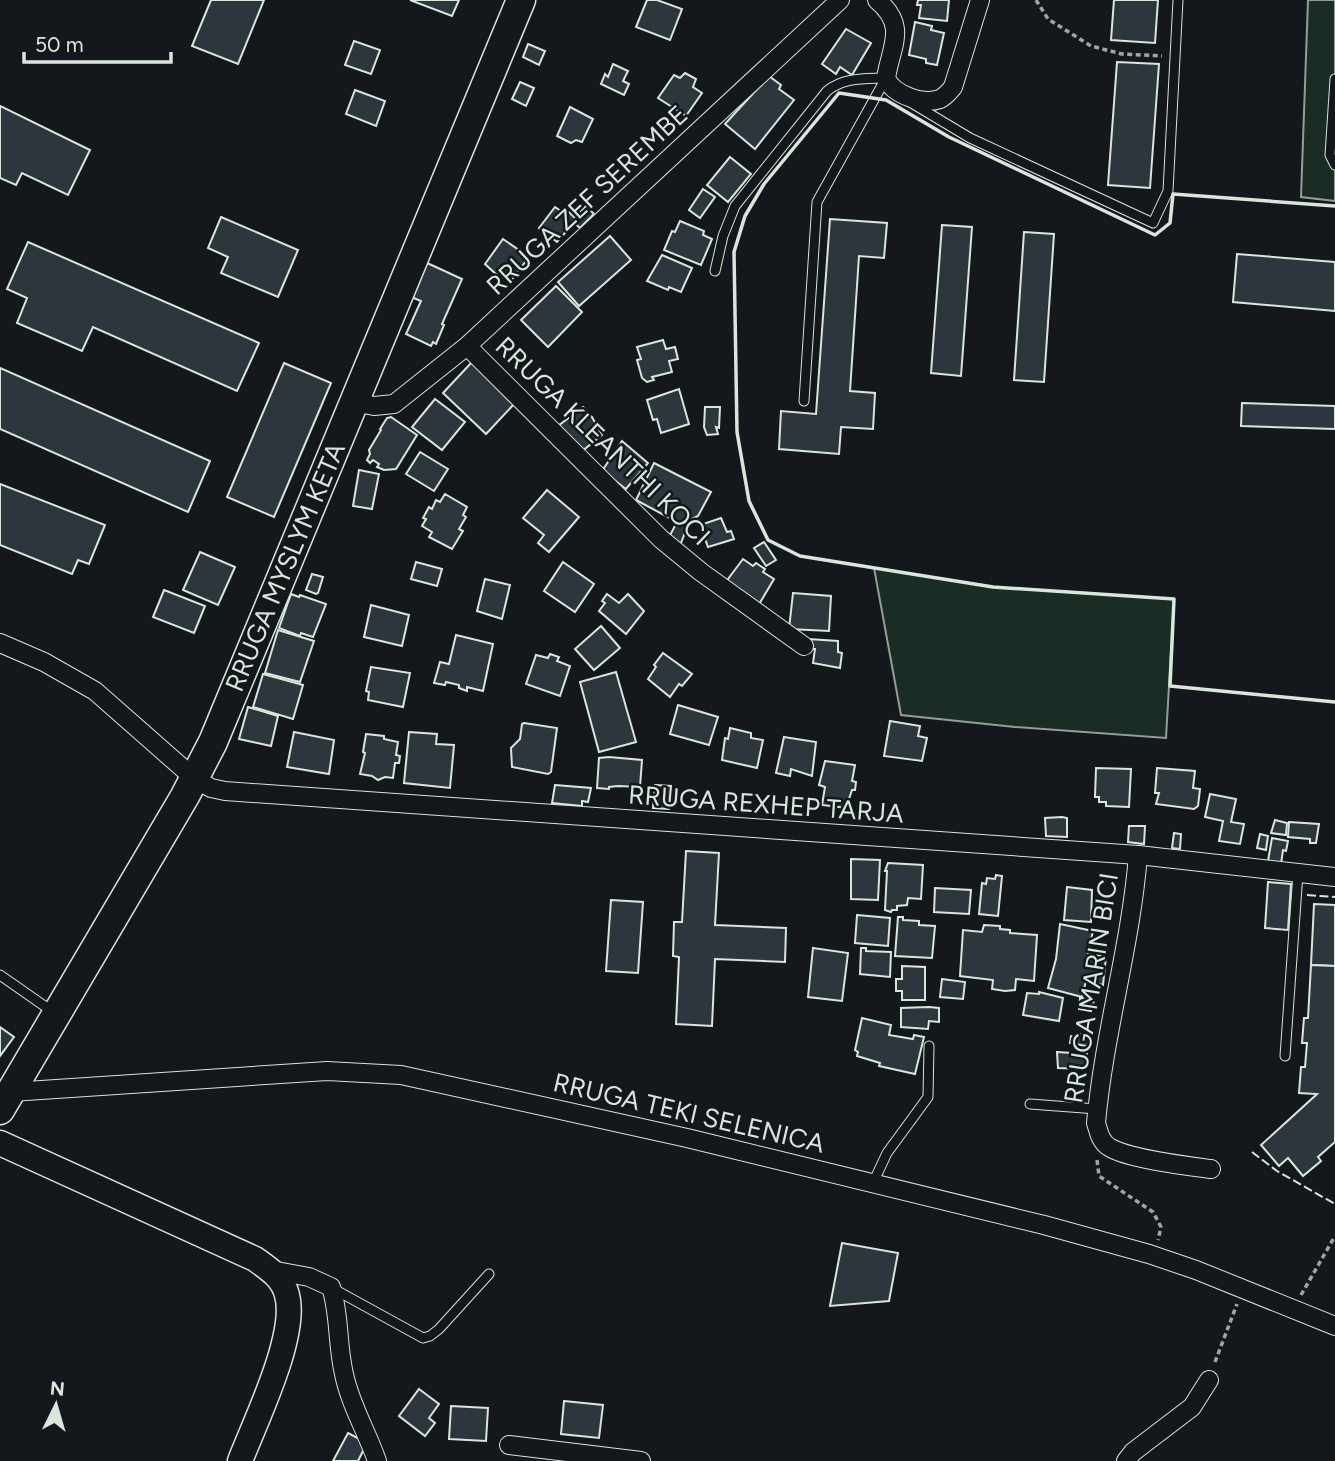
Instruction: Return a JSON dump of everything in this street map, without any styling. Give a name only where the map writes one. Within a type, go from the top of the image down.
[{"type":"main road","name":"RRUGA MYSLYM KETA","points":[[6,1101],[195,779],[213,742],[520,1]]},
{"type":"street","name":"RRUGA ZEF SEREMBE","points":[[354,402],[374,406],[394,404],[467,346],[840,0]]},
{"type":"street","points":[[877,0],[894,20],[896,33],[886,78],[889,85],[898,93],[928,100],[946,96],[957,78],[980,0]]},
{"type":"street","name":"RRUGA KLEANTHI KOCI","points":[[467,346],[661,539],[804,646]]},
{"type":"street","points":[[0,643],[44,662],[95,691],[195,779]]},
{"type":"street","name":"RRUGA REXHEP TARJA","points":[[195,779],[211,788],[225,791],[1138,855],[1335,877]]},
{"type":"street","name":"RRUGA MARIN BICI","points":[[1138,855],[1134,903],[1122,958],[1096,1123],[1101,1139],[1108,1147],[1172,1164],[1211,1169]]},
{"type":"street","name":"RRUGA TEKI SELENICA","points":[[6,1101],[327,1071],[401,1075],[687,1138],[1044,1225],[1154,1255],[1335,1326]]},
{"type":"street","points":[[0,1143],[255,1259],[282,1282],[287,1296],[287,1326],[281,1353],[240,1461]]},
{"type":"street","points":[[271,1270],[309,1277],[331,1287],[337,1307],[339,1351],[344,1377],[377,1461]]},
{"type":"street","points":[[1126,1461],[1133,1452],[1192,1406],[1209,1380]]},
{"type":"street","points":[[509,1445],[641,1461]]},
{"type":"lane","points":[[898,93],[970,138],[1153,223],[1168,191],[1178,0]]},
{"type":"lane","points":[[715,271],[723,236],[735,206],[827,91],[846,80],[886,78]]},
{"type":"lane","points":[[804,401],[817,202],[886,78]]},
{"type":"lane","points":[[1335,79],[1330,155],[1335,165]]},
{"type":"lane","points":[[1285,1056],[1298,873]]},
{"type":"lane","points":[[0,975],[56,1014]]},
{"type":"lane","points":[[873,1183],[887,1153],[928,1097],[929,1046]]},
{"type":"lane","points":[[1030,1104],[1097,1109]]},
{"type":"lane","points":[[331,1287],[423,1338],[439,1329],[489,1274]]},
{"type":"path","points":[[1036,0],[1048,19],[1091,47],[1122,54],[1175,57]]},
{"type":"path","points":[[1101,1139],[1097,1165],[1099,1177],[1132,1196],[1159,1220],[1161,1227],[1154,1255]]},
{"type":"path","points":[[1293,1309],[1335,1236]]},
{"type":"path","points":[[1209,1380],[1243,1289]]},
{"type":"green space","points":[[1308,0],[1335,0],[1335,201],[1301,197]]},
{"type":"green space","points":[[874,568],[993,587],[1174,599],[1166,738],[901,715]]},
{"type":"building","points":[[211,0],[264,0],[238,64],[192,46]]},
{"type":"building","points":[[410,0],[459,0],[452,16]]},
{"type":"building","points":[[647,0],[657,0],[682,9],[670,40],[636,27]]},
{"type":"building","points":[[918,0],[949,0],[947,21],[919,18],[921,5],[917,5]]},
{"type":"building","points":[[1114,0],[1158,0],[1155,43],[1111,40]]},
{"type":"building","points":[[915,22],[932,26],[931,30],[944,33],[937,65],[909,55]]},
{"type":"building","points":[[846,29],[871,43],[852,75],[840,67],[836,74],[822,64]]},
{"type":"building","points":[[354,41],[380,50],[371,74],[345,65]]},
{"type":"building","points":[[528,44],[545,51],[539,65],[523,57]]},
{"type":"building","points":[[1117,62],[1159,64],[1150,188],[1108,185]]},
{"type":"building","points":[[613,64],[628,71],[623,81],[629,84],[624,95],[601,84],[605,74],[608,77]]},
{"type":"building","points":[[685,73],[696,79],[693,87],[702,93],[686,116],[658,98],[674,75],[680,78]]},
{"type":"building","points":[[769,76],[781,85],[779,89],[794,100],[755,149],[725,124]]},
{"type":"building","points":[[520,82],[534,88],[526,106],[512,99]]},
{"type":"building","points":[[355,90],[385,101],[376,126],[346,114]]},
{"type":"building","points":[[0,106],[90,150],[68,195],[22,173],[16,185],[0,178]]},
{"type":"building","points":[[570,107],[593,119],[582,142],[576,140],[571,143],[557,136]]},
{"type":"building","points":[[730,157],[751,174],[728,202],[707,185]]},
{"type":"building","points":[[703,189],[715,197],[700,218],[689,210]]},
{"type":"building","points":[[586,206],[594,214],[580,228],[574,223],[557,242],[539,228],[555,207],[564,213],[569,212],[575,218]]},
{"type":"building","points":[[221,217],[298,250],[278,297],[221,273],[228,257],[208,248]]},
{"type":"building","points":[[830,219],[887,223],[884,258],[859,256],[850,391],[875,393],[873,429],[841,427],[839,454],[779,449],[781,411],[816,414]]},
{"type":"building","points":[[680,221],[704,231],[703,235],[712,239],[701,265],[664,250],[672,231],[675,232]]},
{"type":"building","points":[[942,225],[972,227],[961,376],[931,373]]},
{"type":"building","points":[[1024,232],[1054,234],[1044,382],[1014,380]]},
{"type":"building","points":[[610,236],[631,260],[579,306],[558,282]]},
{"type":"building","points":[[503,239],[529,257],[510,282],[485,264]]},
{"type":"building","points":[[28,242],[259,343],[237,391],[93,327],[82,351],[17,323],[27,298],[7,289]]},
{"type":"building","points":[[1237,254],[1335,262],[1335,311],[1233,302]]},
{"type":"building","points":[[662,255],[692,268],[681,292],[647,281]]},
{"type":"building","points":[[425,262],[462,279],[436,344],[433,342],[431,346],[406,334],[421,301],[409,296]]},
{"type":"building","points":[[556,286],[582,312],[548,347],[521,320]]},
{"type":"building","points":[[663,340],[666,349],[675,347],[678,359],[669,361],[672,372],[652,377],[654,380],[647,382],[642,378],[637,347]]},
{"type":"building","points":[[472,362],[515,403],[486,434],[443,393]]},
{"type":"building","points":[[284,363],[331,383],[274,517],[227,497]]},
{"type":"building","points":[[0,368],[210,461],[188,512],[0,429]]},
{"type":"building","points":[[679,389],[689,424],[661,433],[657,419],[653,420],[647,400]]},
{"type":"building","points":[[435,399],[465,422],[442,450],[412,427]]},
{"type":"building","points":[[1242,403],[1335,406],[1335,429],[1241,426]]},
{"type":"building","points":[[583,407],[602,435],[581,452],[558,426]]},
{"type":"building","points":[[705,407],[720,407],[719,428],[716,427],[718,434],[707,435],[704,427]]},
{"type":"building","points":[[391,417],[417,435],[396,469],[384,470],[377,467],[379,464],[373,460],[370,463],[367,460],[380,429],[387,418]]},
{"type":"building","points":[[622,441],[648,463],[626,489],[602,471]]},
{"type":"building","points":[[420,452],[448,469],[434,491],[406,474]]},
{"type":"building","points":[[654,463],[711,492],[698,516],[690,520],[679,548],[667,541],[677,522],[636,500]]},
{"type":"building","points":[[359,470],[379,474],[372,509],[353,506]]},
{"type":"building","points":[[0,484],[105,525],[89,564],[78,560],[72,574],[0,545]]},
{"type":"building","points":[[547,490],[579,517],[549,552],[538,543],[544,535],[523,518]]},
{"type":"building","points":[[445,494],[467,507],[463,515],[466,517],[459,529],[463,531],[452,549],[429,537],[432,532],[422,526],[429,507],[432,509],[436,500],[440,502]]},
{"type":"building","points":[[721,518],[727,532],[731,531],[734,539],[708,547],[700,525]]},
{"type":"building","points":[[764,542],[776,560],[766,566],[754,548]]},
{"type":"building","points":[[200,552],[235,567],[218,605],[183,590]]},
{"type":"building","points":[[743,559],[753,566],[756,563],[774,579],[758,606],[725,583]]},
{"type":"building","points":[[416,562],[442,569],[437,586],[411,579]]},
{"type":"building","points":[[563,562],[594,584],[575,612],[544,591]]},
{"type":"building","points":[[312,574],[323,577],[316,594],[306,590]]},
{"type":"building","points":[[485,579],[510,585],[502,619],[477,611]]},
{"type":"building","points":[[164,590],[205,606],[194,633],[153,617]]},
{"type":"building","points":[[793,593],[831,596],[829,631],[789,629]]},
{"type":"building","points":[[291,594],[326,604],[313,637],[301,633],[300,636],[279,628]]},
{"type":"building","points":[[607,594],[619,603],[628,594],[644,611],[626,634],[599,611]]},
{"type":"building","points":[[371,605],[409,615],[402,646],[364,637]]},
{"type":"building","points":[[601,626],[620,648],[594,670],[575,649]]},
{"type":"building","points":[[278,630],[314,641],[300,682],[265,673]]},
{"type":"building","points":[[456,635],[493,644],[483,691],[467,687],[467,691],[459,688],[459,685],[446,682],[445,685],[434,683],[440,662],[449,664]]},
{"type":"building","points":[[808,639],[838,641],[838,652],[842,653],[840,668],[813,663],[815,649],[807,649]]},
{"type":"building","points":[[663,653],[692,674],[682,686],[679,684],[670,697],[648,679]]},
{"type":"building","points":[[550,654],[559,657],[557,661],[570,666],[560,696],[526,684],[536,655],[548,658]]},
{"type":"building","points":[[371,667],[410,673],[403,707],[368,700],[369,692],[366,691]]},
{"type":"building","points":[[616,672],[636,742],[599,752],[580,682]]},
{"type":"building","points":[[263,674],[303,685],[293,719],[253,707]]},
{"type":"building","points":[[678,705],[718,717],[709,745],[670,734]]},
{"type":"building","points":[[248,707],[278,716],[271,746],[239,739]]},
{"type":"building","points":[[890,721],[920,726],[918,736],[927,738],[922,761],[884,756]]},
{"type":"building","points":[[524,723],[557,728],[551,772],[548,774],[512,767],[511,748],[520,739]]},
{"type":"building","points":[[730,728],[751,733],[751,738],[763,740],[757,768],[722,760],[725,738],[728,739]]},
{"type":"building","points":[[294,732],[334,740],[329,774],[287,767]]},
{"type":"building","points":[[409,732],[437,734],[436,744],[454,745],[450,788],[404,783]]},
{"type":"building","points":[[366,734],[384,736],[384,739],[398,742],[396,755],[400,756],[399,763],[395,763],[393,778],[378,780],[360,774]]},
{"type":"building","points":[[784,737],[816,742],[812,776],[791,769],[790,776],[776,773]]},
{"type":"building","points":[[599,758],[642,760],[640,787],[597,788]]},
{"type":"building","points":[[825,761],[855,765],[852,781],[856,782],[855,790],[852,790],[846,808],[822,805],[825,787],[819,785]]},
{"type":"building","points":[[1096,768],[1131,769],[1129,807],[1106,806],[1106,802],[1099,802],[1099,797],[1095,797]]},
{"type":"building","points":[[1157,768],[1195,771],[1193,788],[1200,789],[1198,806],[1194,809],[1156,804],[1159,793],[1155,793]]},
{"type":"building","points":[[555,785],[591,788],[588,802],[582,801],[582,806],[552,803]]},
{"type":"building","points":[[655,785],[671,786],[669,809],[653,808]]},
{"type":"building","points":[[1210,794],[1236,799],[1231,822],[1244,824],[1240,844],[1219,841],[1223,821],[1205,817]]},
{"type":"building","points":[[1045,818],[1067,818],[1067,837],[1046,836]]},
{"type":"building","points":[[1275,820],[1287,823],[1286,835],[1271,833]]},
{"type":"building","points":[[1289,822],[1319,824],[1316,843],[1310,843],[1310,839],[1288,837]]},
{"type":"building","points":[[1129,826],[1145,826],[1144,844],[1128,842]]},
{"type":"building","points":[[1174,833],[1181,834],[1180,849],[1172,848]]},
{"type":"building","points":[[1260,834],[1268,836],[1266,850],[1257,848]]},
{"type":"building","points":[[1272,838],[1288,841],[1286,851],[1283,850],[1281,864],[1268,861]]},
{"type":"building","points":[[686,851],[719,853],[715,925],[786,928],[785,962],[715,959],[712,1026],[676,1024],[679,957],[673,956],[674,922],[682,922]]},
{"type":"building","points":[[851,859],[880,860],[878,900],[851,899]]},
{"type":"building","points":[[888,863],[923,865],[921,899],[908,898],[907,905],[897,906],[897,910],[891,912],[885,910],[885,871]]},
{"type":"building","points":[[996,875],[1002,876],[998,916],[979,914],[982,883],[986,884],[987,878],[995,879]]},
{"type":"building","points":[[1268,882],[1291,884],[1288,930],[1265,928]]},
{"type":"building","points":[[1067,887],[1092,890],[1091,922],[1064,920]]},
{"type":"building","points":[[935,888],[971,890],[969,914],[934,912]]},
{"type":"building","points":[[611,900],[643,902],[638,973],[606,971]]},
{"type":"building","points":[[1314,904],[1335,905],[1335,966],[1311,965]]},
{"type":"building","points":[[857,915],[890,918],[888,946],[855,943]]},
{"type":"building","points":[[898,917],[919,921],[919,925],[935,926],[932,958],[895,956]]},
{"type":"building","points":[[1060,924],[1093,931],[1088,953],[1106,957],[1103,985],[1086,981],[1082,997],[1048,988],[1056,959]]},
{"type":"building","points":[[984,925],[1000,926],[1000,929],[1010,930],[1010,933],[1037,935],[1034,981],[1016,979],[1015,990],[1005,991],[992,989],[993,980],[960,976],[963,930],[982,932]]},
{"type":"building","points":[[813,948],[848,953],[842,1001],[808,997]]},
{"type":"building","points":[[861,948],[866,948],[866,951],[891,952],[890,977],[860,974]]},
{"type":"building","points":[[1311,965],[1335,966],[1335,1142],[1318,1157],[1321,1161],[1303,1176],[1288,1158],[1279,1166],[1261,1145],[1317,1094],[1299,1093],[1301,1067],[1305,1067],[1307,1043],[1302,1043],[1304,1018],[1308,1018]]},
{"type":"building","points":[[902,966],[925,967],[925,1000],[902,1000],[902,991],[896,991],[896,979],[902,979]]},
{"type":"building","points":[[942,979],[965,982],[963,999],[940,997]]},
{"type":"building","points":[[1039,992],[1063,998],[1059,1021],[1023,1015],[1027,993]]},
{"type":"building","points":[[1080,998],[1094,1000],[1091,1011],[1079,1009]]},
{"type":"building","points":[[901,1008],[939,1008],[939,1022],[929,1021],[928,1029],[901,1027]]},
{"type":"building","points":[[862,1018],[891,1025],[889,1035],[913,1039],[914,1035],[924,1037],[915,1074],[879,1066],[880,1063],[857,1056],[858,1052],[855,1050]]},
{"type":"building","points":[[0,1027],[14,1037],[0,1056]]},
{"type":"building","points":[[1079,1034],[1092,1036],[1091,1047],[1070,1043],[1071,1036],[1079,1037]]},
{"type":"building","points":[[1057,1052],[1087,1054],[1085,1069],[1058,1068]]},
{"type":"building","points":[[842,1243],[898,1253],[889,1301],[830,1306]]},
{"type":"building","points":[[419,1389],[439,1404],[429,1418],[435,1423],[425,1436],[399,1416]]},
{"type":"building","points":[[564,1401],[603,1405],[599,1438],[561,1434]]},
{"type":"building","points":[[451,1406],[488,1408],[486,1441],[449,1439]]},
{"type":"building","points":[[348,1433],[367,1443],[358,1461],[333,1461]]},
{"type":"fence","points":[[1307,895],[1335,897]]},
{"type":"fence","points":[[1252,1152],[1277,1171],[1335,1204]]},
{"type":"wall","points":[[1335,206],[1173,194],[1170,223],[1155,235],[949,137],[886,100],[839,93],[764,184],[745,216],[734,252],[737,432],[749,501],[768,540],[800,556],[993,587],[1174,599],[1170,686],[1335,702]]}]
